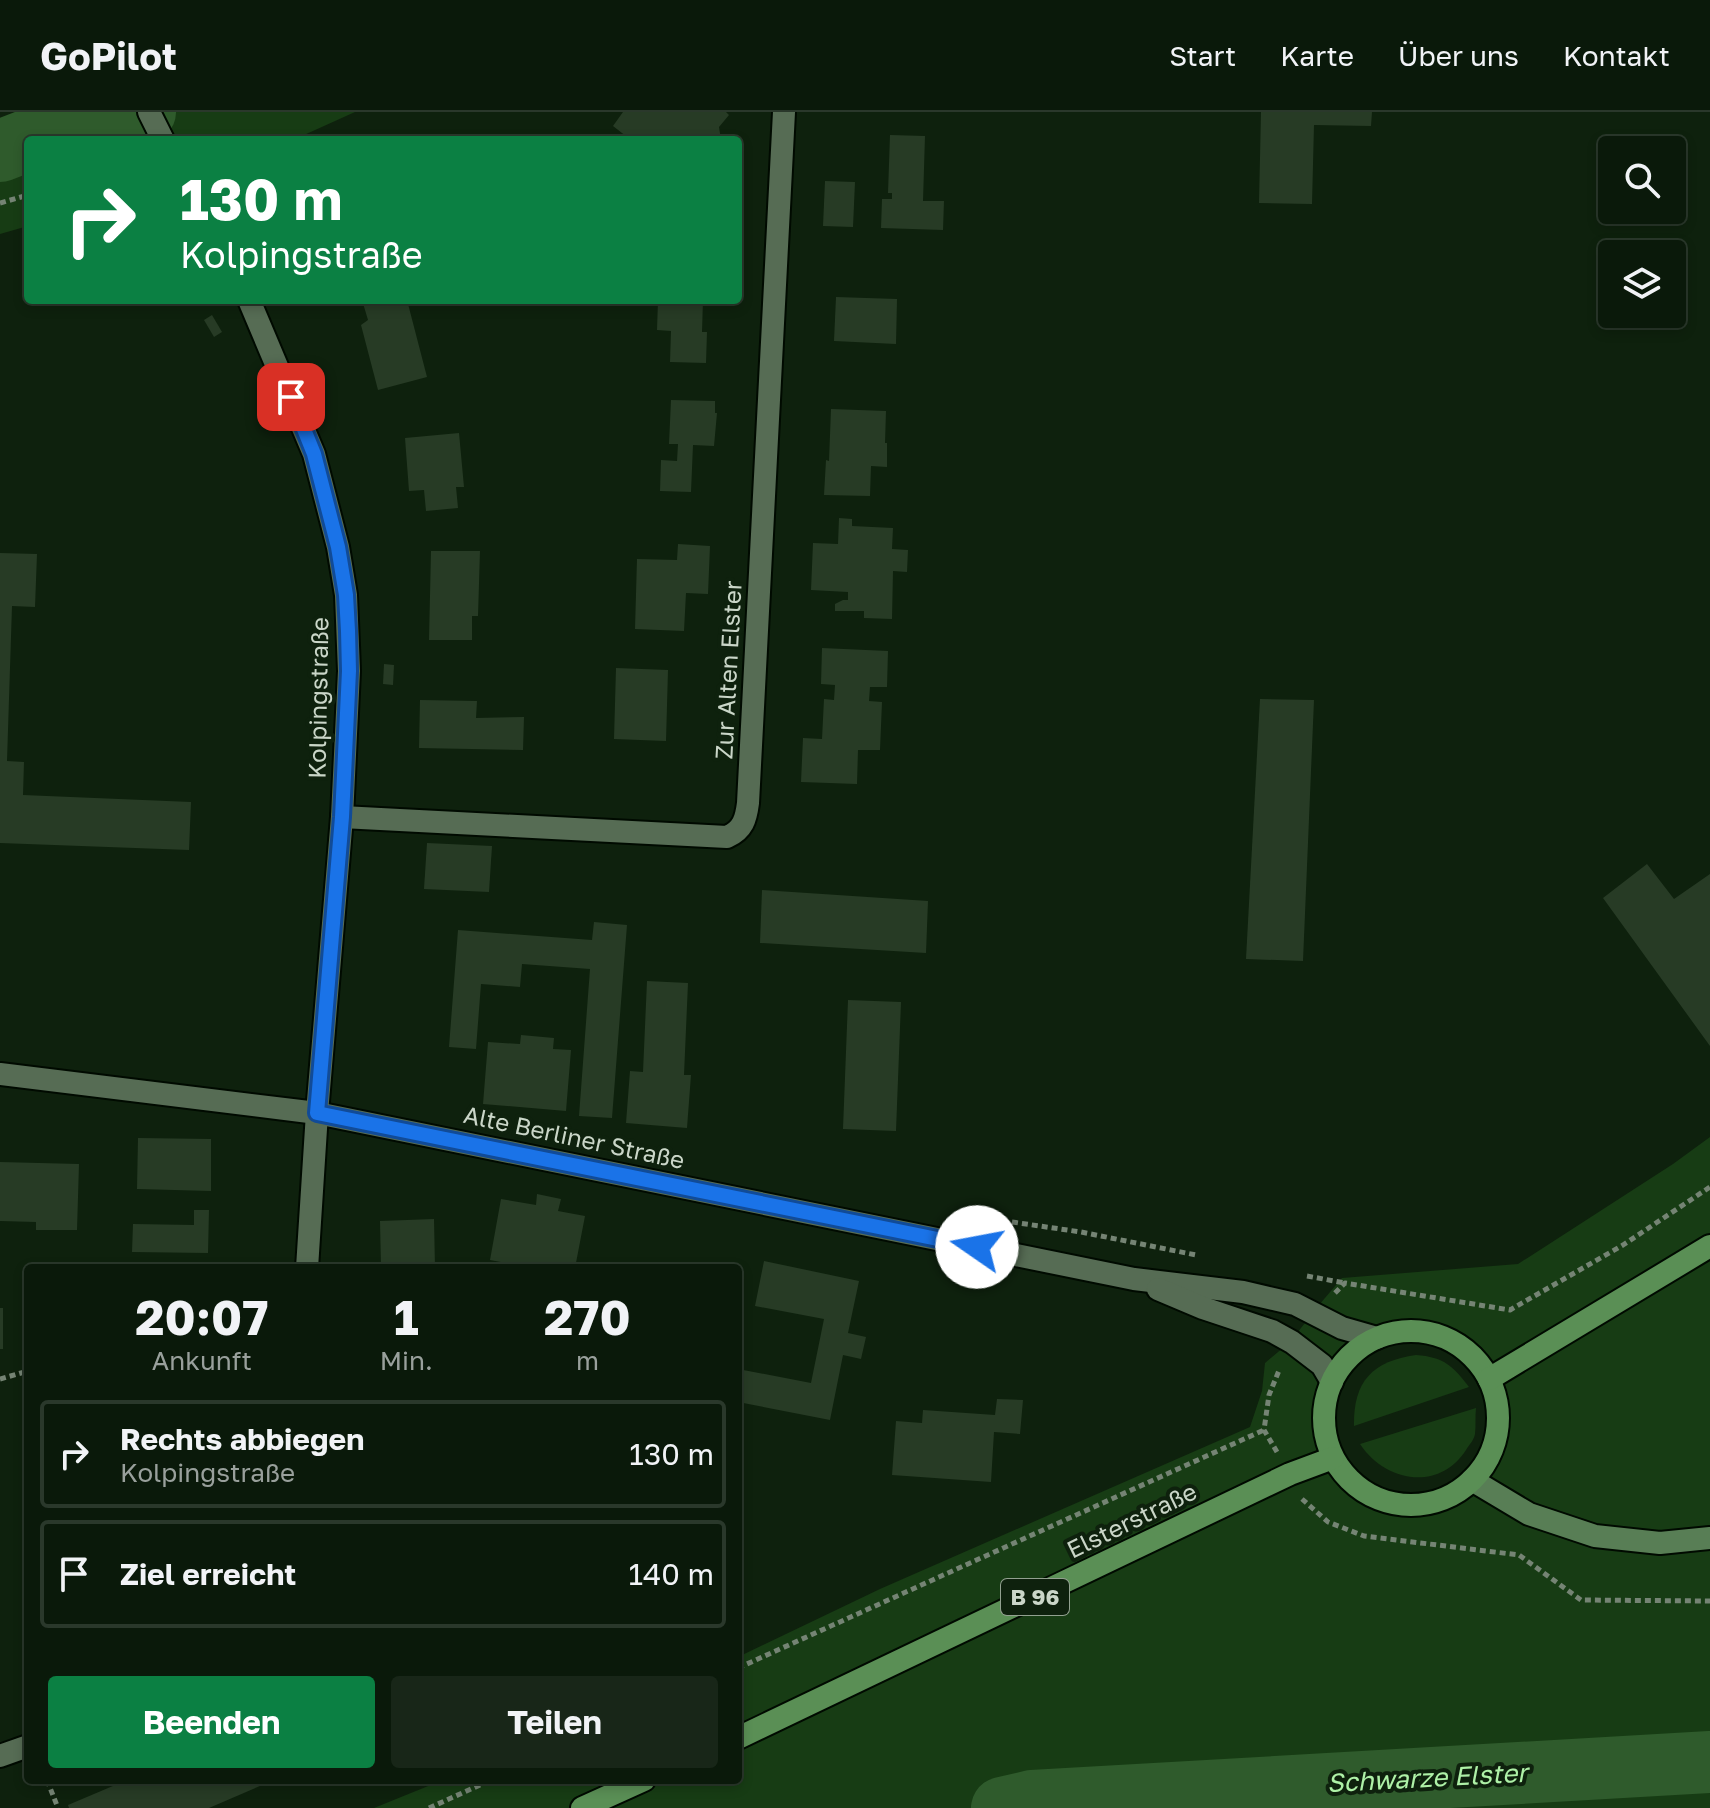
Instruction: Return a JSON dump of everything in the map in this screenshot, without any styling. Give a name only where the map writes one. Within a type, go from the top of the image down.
[{"type":"main road","points":[[1489,1379],[1710,1246]]},
{"type":"main road","points":[[1403,1331],[1429,1332],[1454,1342],[1474,1358],[1489,1379],[1497,1405],[1497,1433],[1488,1459],[1458,1492],[1424,1504],[1388,1503],[1355,1486],[1333,1458],[1324,1431],[1325,1402],[1332,1382],[1353,1353],[1377,1338],[1403,1331]]},
{"type":"main road","name":"Elsterstraße","points":[[742,1736],[1290,1474],[1333,1458]]},
{"type":"main road","points":[[1472,1480],[1529,1514],[1595,1536],[1660,1543],[1710,1538]]},
{"type":"main road","points":[[582,1808],[635,1784]]},
{"type":"street","points":[[149,112],[161,136]]},
{"type":"street","name":"Zur Alten Elster","points":[[342,817],[727,837],[744,824],[748,803],[784,112]]},
{"type":"street","name":"Kolpingstraße","points":[[251,304],[314,454],[338,547],[346,595],[349,671],[342,817],[307,1264]]},
{"type":"street","name":"Alte Berliner Straße","points":[[0,1074],[317,1113],[1134,1279],[1243,1292],[1295,1304],[1342,1328],[1377,1338]]},
{"type":"street","name":"Alte Berliner Straße","points":[[1134,1279],[1203,1308],[1272,1331],[1322,1365],[1332,1382]]},
{"type":"street","points":[[0,1756],[24,1747]]},
{"type":"path","points":[[0,203],[24,196]]},
{"type":"path","points":[[1298,1274],[1510,1310],[1623,1245],[1710,1187]]},
{"type":"path","points":[[1004,1221],[1205,1256]]},
{"type":"path","points":[[1314,1314],[1345,1283]]},
{"type":"path","points":[[1292,1342],[1269,1395],[1264,1430],[1303,1502],[1328,1522],[1364,1536],[1519,1555],[1581,1600],[1710,1601]]},
{"type":"path","points":[[0,1379],[24,1372]]},
{"type":"path","points":[[742,1666],[1264,1430]]},
{"type":"path","points":[[49,1784],[58,1808]]},
{"type":"path","points":[[429,1808],[482,1784]]},
{"type":"green space","points":[[151,112],[355,112],[302,136],[164,136]]},
{"type":"green space","points":[[24,150],[24,227],[0,234],[0,156]]},
{"type":"green space","points":[[1710,1137],[1710,1245],[1490,1379],[1476,1357],[1454,1339],[1429,1331],[1401,1329],[1377,1335],[1313,1312],[1342,1278],[1518,1264]]},
{"type":"green space","points":[[1710,1248],[1710,1536],[1596,1533],[1474,1480],[1490,1455],[1497,1433],[1497,1409],[1491,1381]]},
{"type":"green space","points":[[1312,1314],[1373,1338],[1352,1352],[1333,1374],[1324,1402],[1323,1430],[1332,1457],[742,1731],[742,1655],[880,1589],[1250,1427],[1262,1391],[1265,1363],[1290,1342]]},
{"type":"green space","points":[[1416,1355],[1447,1364],[1469,1387],[1354,1426],[1357,1397],[1368,1376],[1388,1362]]},
{"type":"green space","points":[[1476,1408],[1475,1434],[1466,1450],[1442,1472],[1427,1477],[1397,1474],[1383,1467],[1360,1444]]},
{"type":"green space","points":[[1332,1459],[1346,1477],[1362,1490],[1379,1500],[1397,1505],[1434,1503],[1472,1481],[1527,1516],[1710,1541],[1710,1808],[592,1808],[645,1784],[742,1784],[742,1740]]},
{"type":"green space","points":[[433,1784],[624,1784],[570,1808],[374,1808]]},
{"type":"building","points":[[623,112],[726,112],[729,115],[719,127],[720,136],[626,136],[613,126]]},
{"type":"building","points":[[1261,112],[1372,112],[1371,126],[1314,125],[1312,204],[1259,203]]},
{"type":"building","points":[[890,135],[925,136],[923,201],[944,201],[943,230],[881,228],[882,199],[892,199],[892,193],[888,193]]},
{"type":"building","points":[[825,181],[855,182],[853,227],[823,226]]},
{"type":"building","points":[[836,297],[897,299],[896,344],[834,341]]},
{"type":"building","points":[[363,304],[408,304],[427,377],[378,390],[361,325],[368,320]]},
{"type":"building","points":[[658,304],[703,304],[702,332],[707,332],[706,363],[670,362],[671,331],[657,330]]},
{"type":"building","points":[[212,315],[222,332],[214,337],[204,320]]},
{"type":"building","points":[[671,400],[715,401],[714,446],[693,445],[691,492],[660,491],[661,460],[677,461],[678,444],[669,444]]},
{"type":"building","points":[[831,409],[886,411],[887,467],[871,466],[870,496],[824,495]]},
{"type":"building","points":[[459,433],[464,487],[456,487],[458,508],[426,511],[424,490],[409,491],[405,438]]},
{"type":"building","points":[[839,518],[852,519],[852,526],[893,528],[892,549],[908,550],[907,572],[893,571],[892,619],[864,618],[864,611],[835,611],[835,604],[848,600],[848,592],[811,590],[813,543],[838,544]]},
{"type":"building","points":[[678,544],[710,546],[708,594],[686,593],[684,631],[635,629],[637,559],[677,560]]},
{"type":"building","points":[[431,551],[480,551],[478,616],[472,616],[472,640],[429,640]]},
{"type":"building","points":[[0,553],[37,554],[35,607],[12,606],[7,761],[24,762],[23,795],[191,802],[189,850],[0,843]]},
{"type":"building","points":[[822,648],[888,651],[887,687],[870,687],[869,701],[882,702],[880,750],[858,750],[857,784],[801,782],[803,738],[822,739],[824,699],[834,700],[835,685],[821,684]]},
{"type":"building","points":[[384,664],[394,665],[393,685],[383,684]]},
{"type":"building","points":[[616,668],[668,670],[666,741],[614,739]]},
{"type":"building","points":[[1260,699],[1314,700],[1303,961],[1246,959]]},
{"type":"building","points":[[420,700],[477,701],[476,718],[524,717],[523,750],[419,748]]},
{"type":"building","points":[[427,843],[492,846],[489,892],[424,889]]},
{"type":"building","points":[[1647,864],[1674,899],[1710,874],[1710,1046],[1603,898]]},
{"type":"building","points":[[762,890],[928,901],[926,953],[760,943]]},
{"type":"building","points":[[594,922],[627,925],[612,1118],[579,1116],[590,969],[522,964],[520,987],[481,984],[476,1049],[449,1047],[458,930],[592,940]]},
{"type":"building","points":[[647,981],[688,983],[684,1075],[691,1075],[687,1128],[626,1123],[630,1071],[643,1072]]},
{"type":"building","points":[[848,1000],[901,1002],[896,1131],[843,1129]]},
{"type":"building","points":[[521,1035],[554,1038],[553,1049],[571,1050],[566,1111],[483,1104],[488,1042],[520,1044]]},
{"type":"building","points":[[138,1138],[211,1139],[211,1191],[137,1189]]},
{"type":"building","points":[[0,1162],[79,1164],[77,1230],[36,1230],[36,1222],[0,1221]]},
{"type":"building","points":[[537,1194],[561,1199],[558,1211],[585,1216],[576,1264],[512,1264],[490,1260],[501,1199],[536,1205]]},
{"type":"building","points":[[194,1210],[209,1210],[208,1253],[132,1252],[133,1224],[194,1225]]},
{"type":"building","points":[[434,1219],[435,1264],[381,1264],[380,1221]]},
{"type":"building","points":[[764,1261],[859,1281],[848,1333],[866,1337],[861,1359],[843,1355],[830,1420],[742,1403],[742,1370],[811,1383],[824,1319],[755,1306]]},
{"type":"building","points":[[0,1308],[3,1308],[3,1349],[0,1349]]},
{"type":"building","points":[[997,1399],[1023,1400],[1020,1434],[994,1432],[991,1482],[892,1475],[896,1421],[922,1423],[923,1410],[995,1415]]},
{"type":"building","points":[[118,1784],[265,1784],[209,1808],[69,1808],[68,1805]]},
{"type":"waterway","points":[[47,136],[120,122],[145,112]]},
{"type":"waterway","points":[[0,151],[24,142]]},
{"type":"waterway","name":"Schwarze Elster","points":[[1002,1808],[1032,1801],[1710,1762]]},
{"type":"route","points":[[291,397],[314,454],[338,547],[348,631],[342,817],[317,1113],[977,1247]]}]
